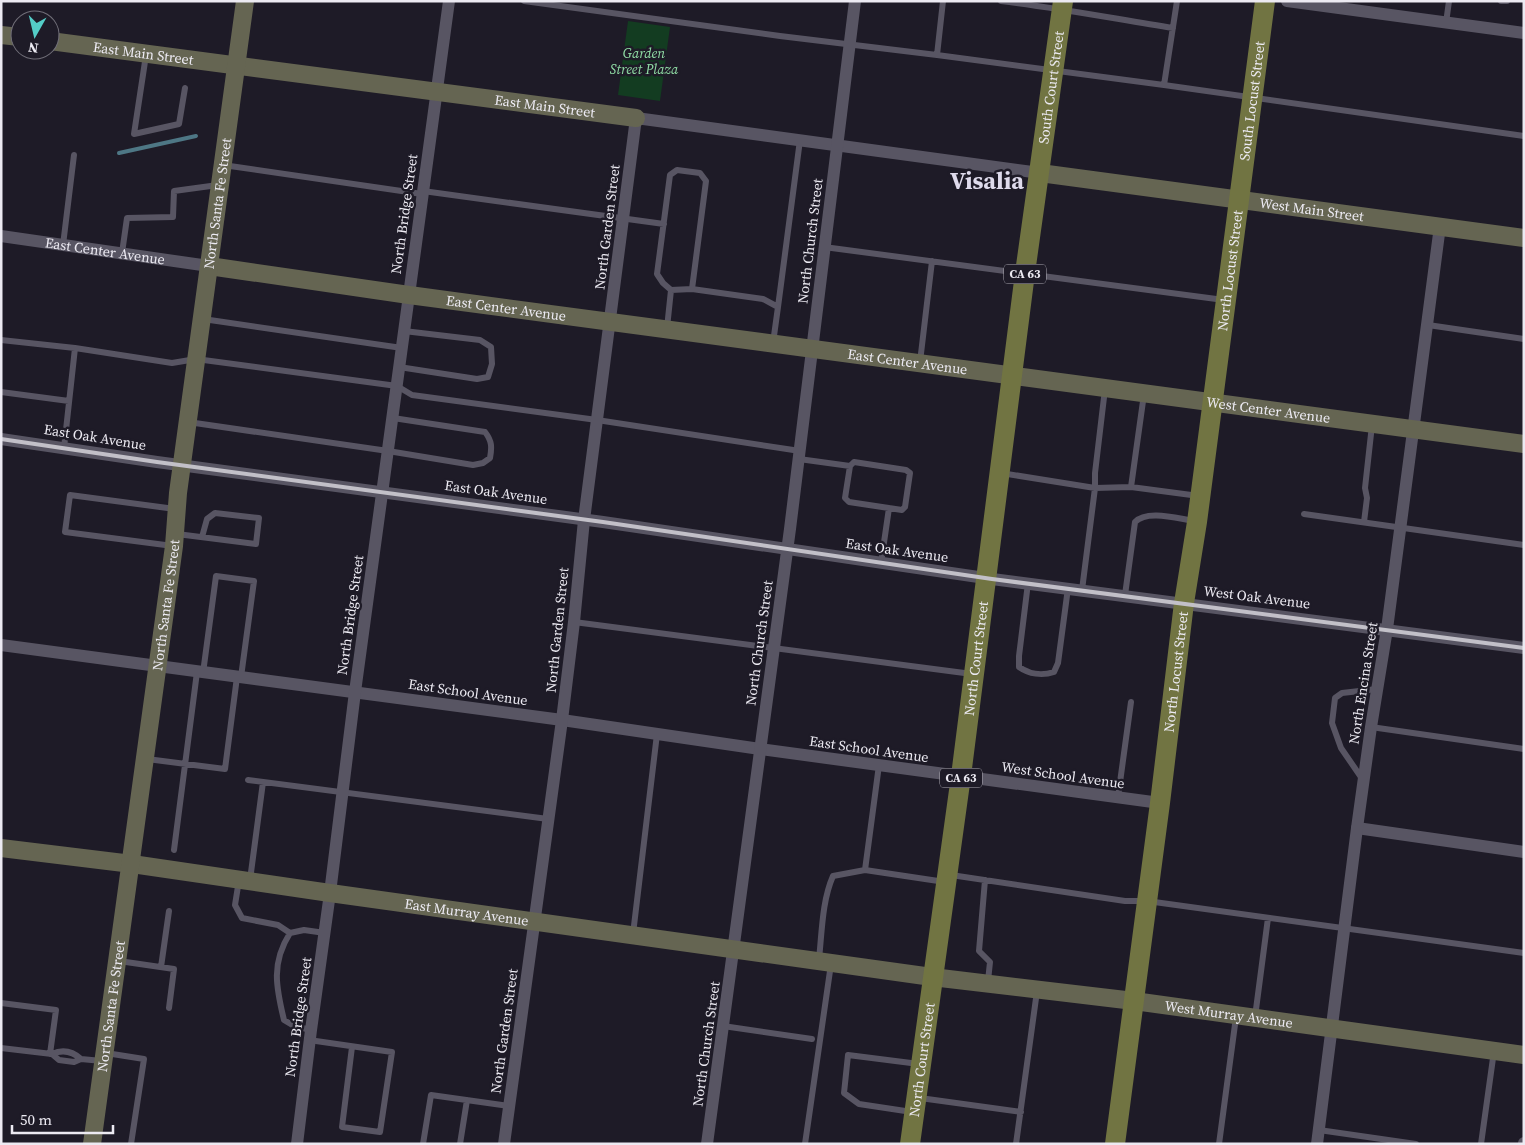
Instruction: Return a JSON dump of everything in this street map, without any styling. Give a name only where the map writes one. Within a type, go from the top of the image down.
[{"type":"main road","name":"South Locust Street","points":[[1239,200],[1265,1]]},
{"type":"main road","name":"South Court Street","points":[[1040,173],[1062,6]]},
{"type":"main road","name":"North Court Street","points":[[910,1144],[961,776],[1025,273],[1040,173]]},
{"type":"main road","name":"North Locust Street","points":[[1116,1144],[1184,603],[1197,522],[1239,200]]},
{"type":"street","name":"North Santa Fe Street","points":[[92,1144],[132,864],[175,540],[176,509],[245,1]]},
{"type":"street","name":"North Bridge Street","points":[[297,1144],[355,692],[449,1]]},
{"type":"street","name":"North Church Street","points":[[707,1144],[788,549],[855,1]]},
{"type":"street","points":[[1287,1],[1524,34]]},
{"type":"street","name":"East Main Street","points":[[60,42],[1040,173]]},
{"type":"street","name":"North Garden Street","points":[[504,1144],[562,720],[584,520],[636,118]]},
{"type":"street","name":"West Main Street","points":[[1040,173],[1524,238]]},
{"type":"street","name":"North Encina Street","points":[[1317,1144],[1357,828],[1401,528],[1440,226]]},
{"type":"street","name":"East Center Avenue","points":[[1,236],[409,294],[1012,375]]},
{"type":"street","name":"West Center Avenue","points":[[1012,375],[1524,444]]},
{"type":"street","name":"East Oak Avenue","points":[[1,439],[986,578]]},
{"type":"street","name":"West Oak Avenue","points":[[986,578],[1524,648]]},
{"type":"street","name":"East School Avenue","points":[[1,645],[562,720],[961,776]]},
{"type":"street","name":"West School Avenue","points":[[961,776],[1160,803]]},
{"type":"street","points":[[1357,828],[1524,852]]},
{"type":"street","name":"East Murray Avenue","points":[[1,848],[132,864],[330,894],[932,977]]},
{"type":"street","name":"West Murray Avenue","points":[[932,977],[1134,1001],[1524,1055]]},
{"type":"lane","points":[[524,1],[1253,97],[1524,136]]},
{"type":"lane","points":[[937,55],[943,1]]},
{"type":"lane","points":[[1001,1],[1043,6],[1062,6],[1173,28]]},
{"type":"lane","points":[[1164,85],[1177,1]]},
{"type":"lane","points":[[1446,23],[1450,1]]},
{"type":"lane","points":[[1501,1],[1507,1]]},
{"type":"lane","points":[[146,54],[134,134],[179,124],[185,88]]},
{"type":"lane","points":[[773,344],[800,140]]},
{"type":"lane","points":[[63,245],[74,155]]},
{"type":"lane","points":[[222,165],[664,224]]},
{"type":"lane","points":[[692,289],[706,181],[700,173],[677,170],[670,175],[657,274],[663,284],[671,290],[692,289],[762,299],[778,307]]},
{"type":"lane","points":[[122,253],[127,218],[174,217],[174,191],[219,184]]},
{"type":"lane","points":[[824,247],[1225,300]]},
{"type":"lane","points":[[920,363],[932,261]]},
{"type":"lane","points":[[667,329],[671,290]]},
{"type":"lane","points":[[202,319],[402,348]]},
{"type":"lane","points":[[1428,325],[1524,339]]},
{"type":"lane","points":[[400,367],[478,379],[488,377],[492,364],[491,347],[480,340],[404,331]]},
{"type":"lane","points":[[1,340],[75,348],[172,363],[196,359],[397,386],[412,395],[597,420],[800,455],[850,466]]},
{"type":"lane","points":[[64,448],[75,348]]},
{"type":"lane","points":[[1082,590],[1096,488],[1095,474],[1106,388]]},
{"type":"lane","points":[[1,392],[69,401]]},
{"type":"lane","points":[[1131,487],[1144,393]]},
{"type":"lane","points":[[188,422],[474,465],[483,463],[490,458],[492,446],[490,438],[485,432],[393,418]]},
{"type":"lane","points":[[1364,522],[1367,498],[1364,488],[1372,424]]},
{"type":"lane","points":[[854,462],[906,470],[910,473],[905,507],[902,510],[849,502],[845,498],[850,466],[854,462]]},
{"type":"lane","points":[[999,473],[1096,488],[1131,487],[1200,496]]},
{"type":"lane","points":[[176,509],[70,495],[65,532],[175,540],[202,537],[256,544],[259,518],[215,512],[207,519],[202,537]]},
{"type":"lane","points":[[881,563],[889,508]]},
{"type":"lane","points":[[1304,514],[1524,545]]},
{"type":"lane","points":[[1125,596],[1135,522],[1150,515],[1197,522]]},
{"type":"lane","points":[[145,759],[185,764],[225,769],[254,582],[216,576],[185,764],[174,850]]},
{"type":"lane","points":[[1028,583],[1019,656],[1020,667],[1026,672],[1047,674],[1054,672],[1058,663],[1068,588]]},
{"type":"lane","points":[[574,622],[973,674]]},
{"type":"lane","points":[[1364,782],[1341,748],[1332,723],[1335,698],[1342,693],[1377,689]]},
{"type":"lane","points":[[1118,797],[1130,702]]},
{"type":"lane","points":[[1371,727],[1524,749]]},
{"type":"lane","points":[[633,935],[657,734]]},
{"type":"lane","points":[[865,870],[879,765]]},
{"type":"lane","points":[[248,780],[548,819]]},
{"type":"lane","points":[[263,782],[244,881],[235,905],[242,918],[278,925],[290,933]]},
{"type":"lane","points":[[805,1144],[825,962],[826,901],[833,876],[865,870],[985,880],[1125,901],[1147,901],[1524,953]]},
{"type":"lane","points":[[985,880],[979,951],[990,962],[987,984]]},
{"type":"lane","points":[[162,967],[169,911]]},
{"type":"lane","points":[[1255,1019],[1268,918]]},
{"type":"lane","points":[[325,933],[304,930],[290,933],[282,945],[276,973],[284,1020],[310,1035],[352,1047],[392,1052],[380,1132],[342,1128],[352,1047]]},
{"type":"lane","points":[[118,961],[174,969],[169,1008]]},
{"type":"lane","points":[[1016,1144],[1038,990]]},
{"type":"lane","points":[[1,1003],[56,1010],[51,1054]]},
{"type":"lane","points":[[1219,1144],[1236,1016]]},
{"type":"lane","points":[[723,1026],[812,1039]]},
{"type":"lane","points":[[1,1048],[51,1054],[60,1050],[75,1053],[81,1059],[104,1057],[144,1059],[132,1144]]},
{"type":"lane","points":[[1481,1144],[1494,1051]]},
{"type":"lane","points":[[920,1064],[848,1055],[844,1093],[859,1104],[915,1105],[1021,1112]]},
{"type":"lane","points":[[423,1144],[430,1095],[509,1106]]},
{"type":"lane","points":[[460,1144],[467,1100]]},
{"type":"lane","points":[[1319,1130],[1416,1144]]},
{"type":"green space","name":"Garden Street Plaza","points":[[628,21],[670,27],[660,101],[618,95]]},
{"type":"waterway","points":[[119,153],[196,136]]},
{"type":"railway","points":[[1,439],[603,522],[992,579],[1524,648]]},
{"type":"district","name":"Visalia","points":[[987,181]]}]
